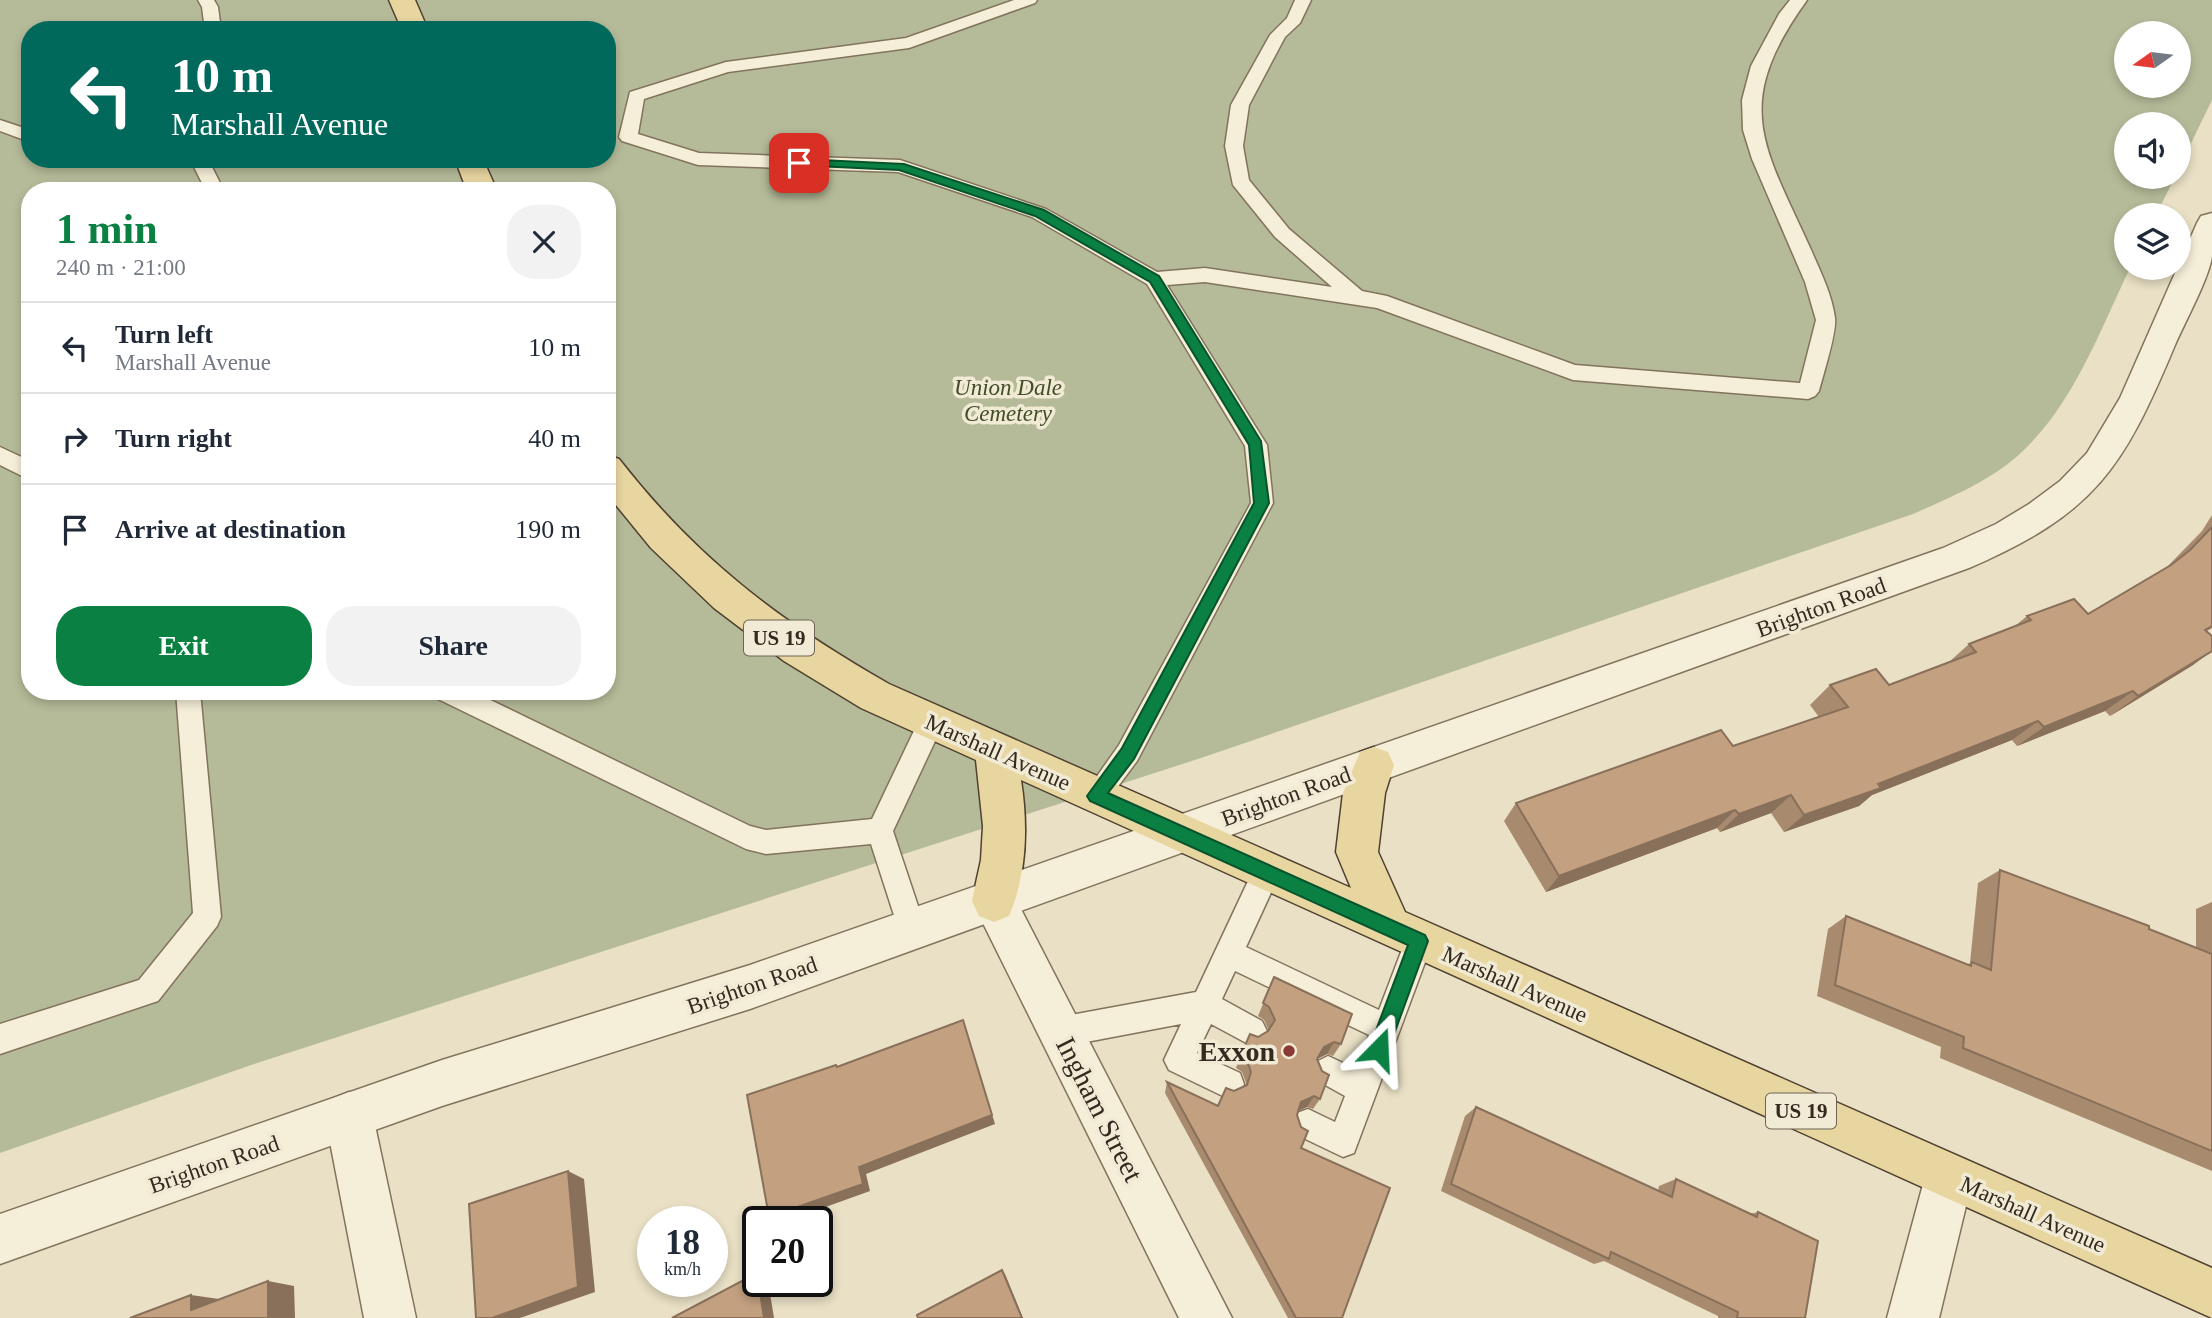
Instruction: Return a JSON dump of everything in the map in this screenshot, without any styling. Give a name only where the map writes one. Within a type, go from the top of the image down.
[{"type":"main road","points":[[401,0],[411,21]]},
{"type":"main road","name":"Marshall Avenue","points":[[616,480],[664,541],[710,585],[813,662],[875,696],[2212,1294]]},
{"type":"main road","points":[[994,901],[1002,866],[1006,828],[1004,795],[995,751]]},
{"type":"main road","points":[[1374,765],[1364,793],[1357,852],[1405,934]]},
{"type":"street","name":"Brighton Road","points":[[0,1239],[502,1064],[737,991],[1956,558],[2020,528],[2052,508],[2086,477],[2114,443],[2133,408],[2212,223]]},
{"type":"street","name":"Ingham Street","points":[[994,901],[1206,1318]]},
{"type":"street","points":[[349,1116],[390,1318]]},
{"type":"street","points":[[1918,1315],[1950,1177]]},
{"type":"lane","points":[[206,0],[211,21]]},
{"type":"lane","points":[[1029,0],[909,43],[726,67],[636,96],[628,137],[698,159],[900,166],[1040,213],[1154,279],[1256,445],[1262,503],[1128,753],[1096,796]]},
{"type":"lane","points":[[1303,0],[1294,20],[1278,35],[1240,105],[1234,146],[1240,181],[1282,233],[1357,298]]},
{"type":"lane","points":[[1154,279],[1205,275],[1380,301],[1573,372],[1808,391],[1826,320],[1815,282],[1761,159],[1752,130],[1751,100],[1760,66],[1787,14],[1799,0]]},
{"type":"lane","points":[[0,125],[21,133]]},
{"type":"lane","points":[[0,455],[21,466]]},
{"type":"lane","points":[[0,1039],[148,991],[207,918],[189,700]]},
{"type":"lane","points":[[466,700],[746,836],[766,842],[880,831]]},
{"type":"lane","points":[[912,930],[880,831],[931,722]]},
{"type":"lane","points":[[1229,1084],[1179,1060],[1268,871]]},
{"type":"lane","points":[[1308,1124],[1343,1142],[1387,1029],[1405,934]]},
{"type":"lane","points":[[1228,953],[1387,1029]]},
{"type":"lane","points":[[1060,1032],[1205,1005],[1252,1031]]},
{"type":"lane","points":[[1328,1071],[1364,1090]]},
{"type":"green space","name":"Union Dale Cemetery","points":[[0,0],[2212,0],[2212,100],[2191,143],[2191,112],[2114,112],[2114,189],[2169,189],[2162,203],[2114,203],[2114,280],[2124,280],[2077,379],[2061,405],[2043,430],[2022,452],[1998,471],[1913,514],[1201,758],[254,1064],[0,1153]]},
{"type":"building","points":[[2212,527],[2212,626],[2205,630],[2212,636],[2212,651],[2138,696],[2133,691],[2044,727],[2038,721],[1878,784],[1881,788],[1804,815],[1791,795],[1739,814],[1735,810],[1559,876],[1516,803],[1721,730],[1733,746],[1848,707],[1830,685],[1876,669],[1889,685],[1976,652],[1969,644],[2031,620],[2027,616],[2074,599],[2088,614],[2171,565]]},
{"type":"building","points":[[2000,870],[2149,926],[2149,929],[2212,954],[2212,1151],[1963,1048],[1964,1037],[1835,985],[1846,916],[1971,966],[1972,962],[1991,970]]},
{"type":"building","points":[[1274,977],[1352,1014],[1341,1044],[1334,1042],[1324,1047],[1317,1059],[1322,1071],[1329,1075],[1320,1099],[1314,1096],[1301,1102],[1297,1115],[1301,1127],[1308,1131],[1301,1148],[1390,1188],[1342,1318],[1296,1318],[1167,1082],[1218,1106],[1226,1088],[1234,1091],[1247,1085],[1251,1072],[1247,1061],[1240,1057],[1250,1034],[1258,1037],[1268,1031],[1275,1020],[1269,1007],[1263,1003]]},
{"type":"building","points":[[963,1020],[992,1115],[859,1167],[863,1184],[800,1206],[767,1206],[747,1095],[836,1065],[837,1067]]},
{"type":"building","points":[[1476,1107],[1672,1197],[1676,1179],[1757,1217],[1758,1212],[1818,1241],[1805,1318],[1737,1318],[1738,1312],[1611,1252],[1609,1259],[1451,1184]]},
{"type":"building","points":[[568,1171],[578,1287],[492,1318],[476,1318],[469,1204]]},
{"type":"building","points":[[1002,1270],[1022,1318],[918,1318],[917,1315]]},
{"type":"building","points":[[268,1281],[268,1318],[130,1318],[191,1295],[191,1310]]},
{"type":"building","points":[[742,1281],[742,1297],[761,1297],[764,1318],[672,1318],[712,1297],[728,1297],[728,1288]]},
{"type":"place","name":"Exxon","points":[[1289,1051]]},
{"type":"route","points":[[799,163],[900,166],[1040,213],[1154,279],[1256,445],[1262,503],[1128,753],[1096,796],[1419,941],[1379,1049]]}]
